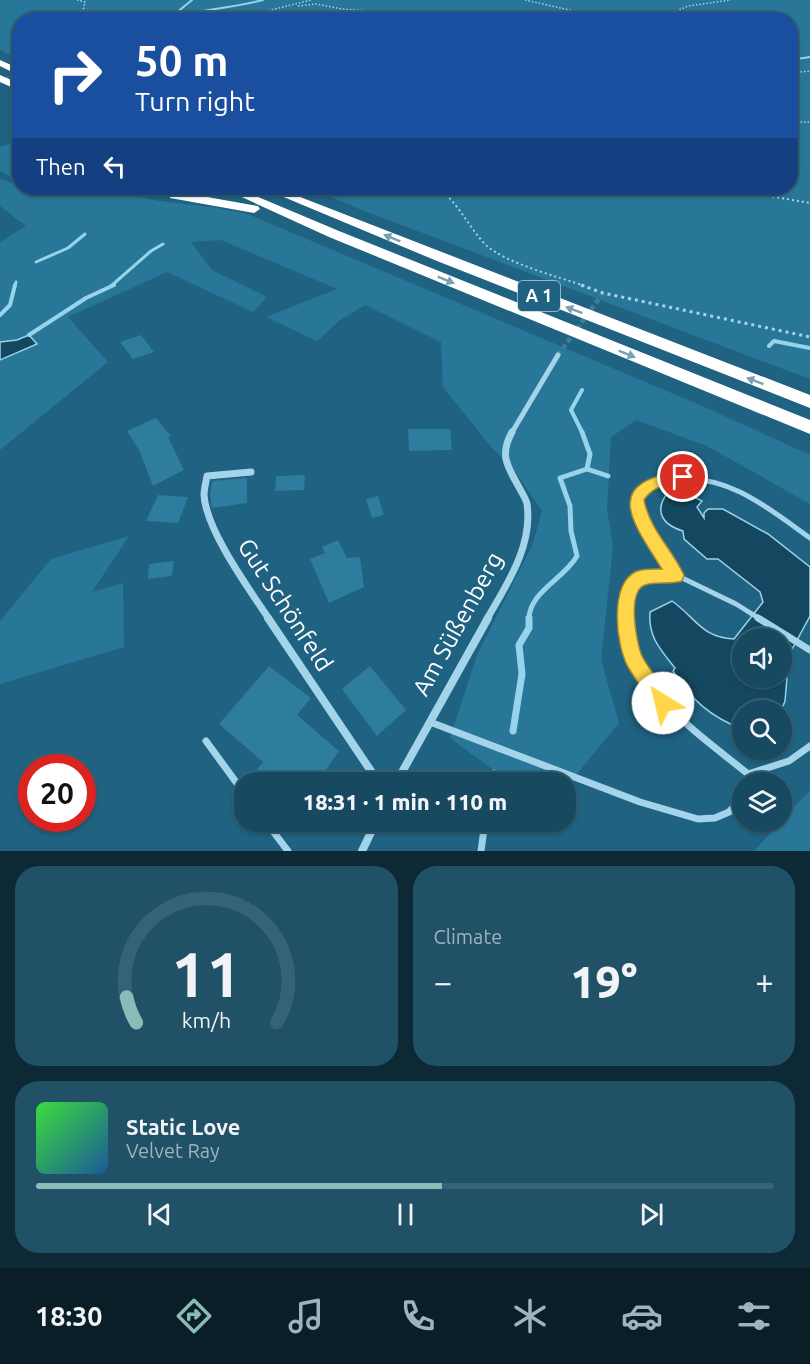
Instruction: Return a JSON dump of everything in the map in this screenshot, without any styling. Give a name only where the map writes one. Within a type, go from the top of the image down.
[{"type":"highway","points":[[174,195],[198,200],[235,203],[334,234]]},
{"type":"highway","name":"A 1","points":[[244,195],[334,234],[810,427]]},
{"type":"highway","name":"A 1","points":[[285,195],[810,402]]},
{"type":"street","name":"Am Süßenberg","points":[[402,772],[507,584],[525,544],[527,502],[504,456],[504,446],[558,355]]},
{"type":"street","name":"Gut Schönfeld","points":[[251,472],[207,476],[204,495],[211,520],[230,561],[372,772]]},
{"type":"street","points":[[362,851],[371,832]]},
{"type":"lane","points":[[676,575],[651,538],[639,512],[636,499],[644,487],[662,480],[706,477],[729,485],[770,508],[810,538]]},
{"type":"lane","points":[[745,772],[675,716],[652,689],[634,660],[627,630],[626,598],[632,585],[640,578],[651,575],[676,575],[736,604],[810,650]]},
{"type":"lane","points":[[428,722],[640,802],[698,819],[715,818],[732,809]]},
{"type":"lane","points":[[206,741],[234,779]]},
{"type":"lane","points":[[754,772],[789,761],[810,746]]},
{"type":"lane","points":[[274,832],[288,851]]},
{"type":"path","points":[[77,0],[85,2],[83,12]]},
{"type":"path","points":[[298,6],[311,0]]},
{"type":"path","points":[[525,0],[581,12]]},
{"type":"path","points":[[674,12],[688,6],[730,0]]},
{"type":"path","points":[[260,12],[316,4],[342,9],[385,12]]},
{"type":"path","points":[[448,195],[486,245],[501,256],[603,293],[810,337]]},
{"type":"path","points":[[764,195],[810,203]]},
{"type":"shaded area","points":[[0,0],[810,0],[810,379],[326,195],[798,195],[798,12],[12,12],[12,56],[0,50]]},
{"type":"shaded area","points":[[9,144],[12,152],[12,177],[0,171],[0,147]]},
{"type":"shaded area","points":[[0,179],[12,183],[12,195],[136,195],[250,215],[700,405],[810,455],[810,504],[707,446],[636,420],[611,437],[607,508],[613,547],[601,660],[619,723],[576,775],[576,772],[496,772],[450,738],[477,655],[532,546],[542,511],[513,469],[491,447],[443,387],[441,342],[365,305],[339,321],[317,341],[266,317],[337,289],[221,240],[191,242],[212,270],[267,297],[253,312],[167,272],[68,317],[108,362],[0,450],[0,242],[26,226],[0,206]]},
{"type":"shaded area","points":[[29,335],[37,344],[0,360],[0,342],[17,340]]},
{"type":"shaded area","points":[[669,491],[702,501],[697,507],[704,518],[704,513],[708,509],[723,509],[768,534],[810,567],[810,616],[792,649],[792,628],[743,628],[763,602],[760,592],[718,559],[707,559],[684,539],[683,531],[665,520],[661,510]]},
{"type":"shaded area","points":[[129,536],[92,592],[123,583],[124,647],[0,684],[0,621],[51,559]]},
{"type":"shaded area","points":[[672,601],[700,626],[723,638],[732,639],[732,688],[786,688],[785,700],[732,700],[732,724],[711,713],[687,691],[673,671],[675,668],[653,636],[650,612]]},
{"type":"shaded area","points":[[810,790],[810,851],[754,851],[771,832],[792,832],[792,810]]},
{"type":"building","points":[[141,335],[154,352],[133,359],[120,342]]},
{"type":"building","points":[[156,418],[171,436],[168,437],[184,470],[153,486],[139,450],[127,431]]},
{"type":"building","points":[[408,429],[450,429],[452,450],[409,451]]},
{"type":"building","points":[[305,475],[304,490],[275,491],[276,476]]},
{"type":"building","points":[[247,478],[247,503],[212,508],[210,495],[212,481]]},
{"type":"building","points":[[158,495],[188,497],[178,523],[146,521]]},
{"type":"building","points":[[378,496],[384,515],[372,518],[366,499]]},
{"type":"building","points":[[338,540],[347,558],[360,557],[364,587],[329,603],[310,559],[325,553],[322,547]]},
{"type":"building","points":[[174,561],[172,576],[148,579],[149,564]]},
{"type":"building","points":[[269,666],[311,698],[297,715],[339,751],[325,772],[255,772],[263,762],[219,724]]},
{"type":"building","points":[[370,666],[406,710],[377,736],[342,689]]},
{"type":"waterway","points":[[177,12],[192,0]]},
{"type":"waterway","points":[[197,12],[263,0]]},
{"type":"waterway","points":[[798,59],[810,57]]},
{"type":"waterway","points":[[36,262],[68,248],[85,234]]},
{"type":"waterway","points":[[111,286],[151,251],[163,244]]},
{"type":"waterway","points":[[15,286],[16,282]]},
{"type":"waterway","points":[[0,315],[10,305],[15,285]]},
{"type":"waterway","points":[[29,335],[86,298],[114,285]]},
{"type":"waterway","points":[[769,346],[774,341],[810,348]]},
{"type":"waterway","points":[[582,390],[571,410],[582,432]]},
{"type":"waterway","points":[[582,432],[590,454],[587,469]]},
{"type":"waterway","points":[[529,619],[531,609],[541,593],[577,556],[571,531],[570,506],[560,478],[587,469]]},
{"type":"waterway","points":[[587,469],[608,476]]},
{"type":"waterway","points":[[513,731],[522,674],[519,645],[529,628],[529,619]]},
{"type":"waterway","points":[[481,851],[484,832]]},
{"type":"tunnel","points":[[0,81],[12,77]]},
{"type":"tunnel","points":[[558,355],[603,293]]},
{"type":"route","points":[[663,703],[634,660],[627,630],[626,598],[632,585],[640,578],[651,575],[676,575],[643,523],[636,499],[644,487],[662,480],[683,477]]}]
